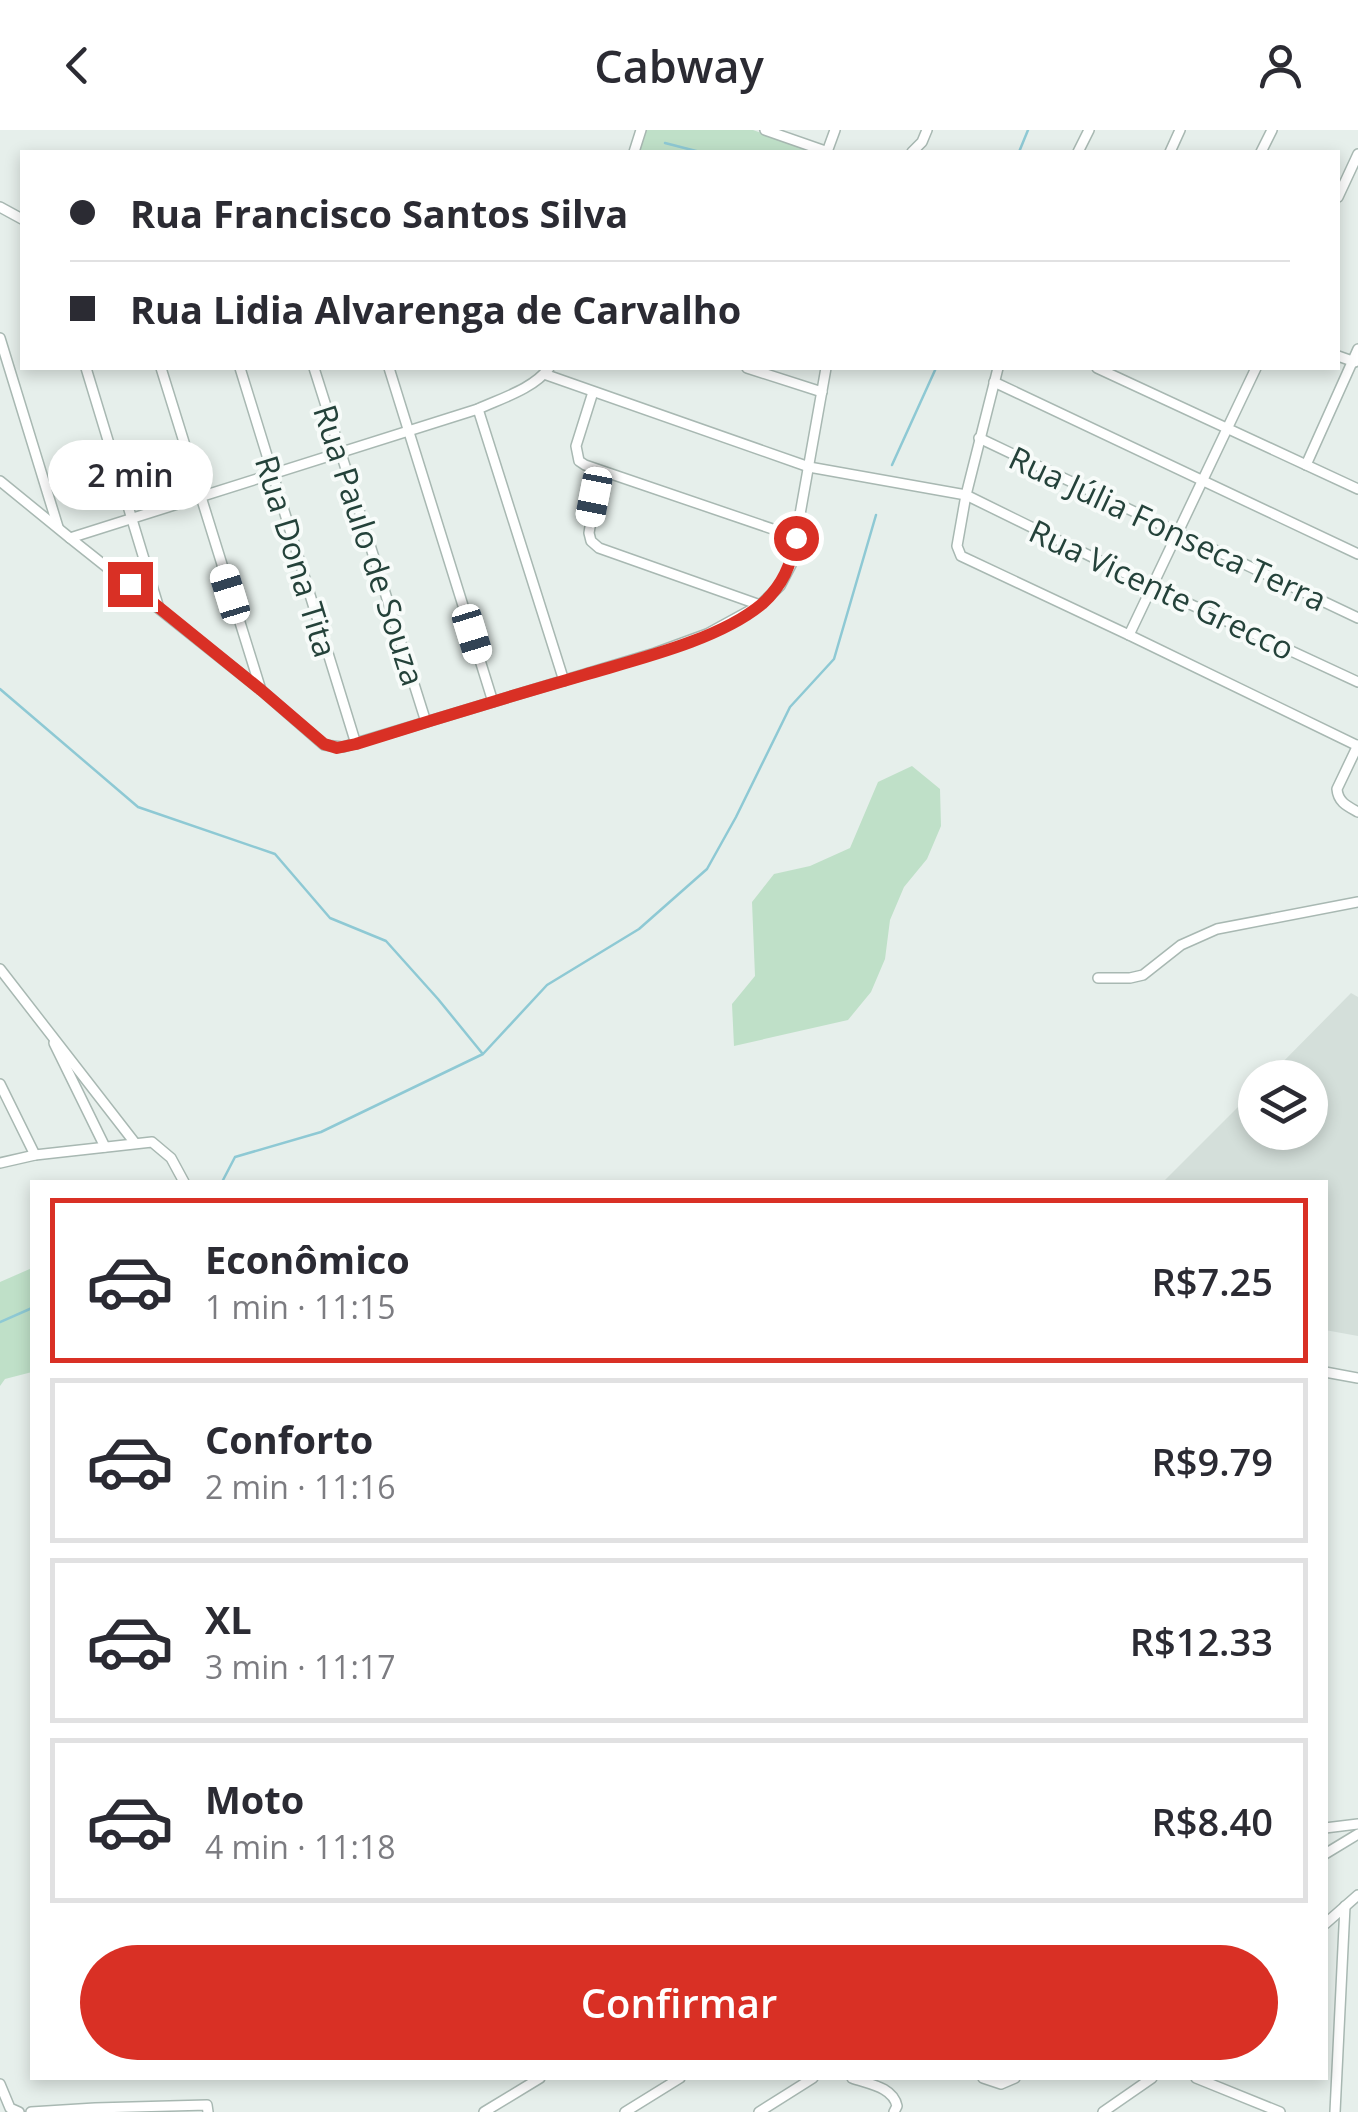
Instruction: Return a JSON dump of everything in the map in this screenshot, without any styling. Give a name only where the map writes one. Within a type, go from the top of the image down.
[{"type":"street","points":[[765,130],[822,150]]},
{"type":"street","points":[[1340,192],[1358,154]]},
{"type":"street","points":[[0,338],[58,529]]},
{"type":"street","points":[[1306,465],[1358,349]]},
{"type":"street","points":[[87,370],[159,608]]},
{"type":"street","points":[[163,370],[261,690]]},
{"type":"street","name":"Rua Dona Tita","points":[[241,370],[356,744]]},
{"type":"street","name":"Rua Paulo de Souza","points":[[315,370],[426,722]]},
{"type":"street","points":[[390,370],[493,702]]},
{"type":"street","points":[[753,370],[822,392]]},
{"type":"street","points":[[0,481],[324,744],[337,748],[655,654],[707,634],[760,605],[780,586],[790,565],[826,370]]},
{"type":"street","points":[[997,370],[966,495],[958,552],[1358,746],[1337,788],[1345,806],[1358,812]]},
{"type":"street","points":[[1101,370],[1358,489]]},
{"type":"street","points":[[1130,635],[1255,370]]},
{"type":"street","points":[[70,538],[478,409],[524,388],[547,371]]},
{"type":"street","name":"Rua Vicente Grecco","points":[[547,371],[593,392],[809,466],[966,495],[1358,682]]},
{"type":"street","points":[[994,382],[1358,554]]},
{"type":"street","points":[[593,392],[576,446],[579,461],[600,472],[796,538]]},
{"type":"street","points":[[478,409],[564,681]]},
{"type":"street","name":"Rua Júlia Fonseca Terra","points":[[979,438],[1358,618]]},
{"type":"street","points":[[600,472],[589,533],[599,548],[760,605]]},
{"type":"street","points":[[1098,978],[1143,975],[1180,945],[1217,929],[1358,902]]},
{"type":"street","points":[[0,969],[135,1143]]},
{"type":"street","points":[[44,1023],[106,1147]]},
{"type":"street","points":[[0,1084],[35,1156]]},
{"type":"street","points":[[0,1163],[152,1142],[171,1158],[183,1180]]},
{"type":"street","points":[[1328,1373],[1358,1378]]},
{"type":"street","points":[[1328,1828],[1358,1824]]},
{"type":"street","points":[[1328,1852],[1358,1834]]},
{"type":"street","points":[[1328,1921],[1358,1895]]},
{"type":"street","points":[[1335,2112],[1345,1906]]},
{"type":"street","points":[[1328,2052],[1339,2055]]},
{"type":"street","points":[[484,2112],[537,2080]]},
{"type":"street","points":[[625,2112],[677,2080]]},
{"type":"street","points":[[759,2112],[810,2080]]},
{"type":"street","points":[[858,2080],[891,2092],[896,2109]]},
{"type":"street","points":[[1103,2112],[1149,2080]]},
{"type":"street","points":[[1201,2080],[1280,2112]]},
{"type":"street","points":[[0,2084],[10,2108],[19,2112]]},
{"type":"street","points":[[31,2112],[208,2105],[208,2112]]},
{"type":"shaded area","points":[[1351,993],[1358,997],[1358,1336],[1328,1331],[1328,1180],[1165,1180],[1238,1107],[1238,1150],[1328,1150],[1328,1060],[1285,1060]]},
{"type":"green space","points":[[645,130],[753,130],[808,150],[639,150]]},
{"type":"green space","points":[[912,766],[940,789],[941,826],[927,859],[904,887],[890,920],[885,959],[871,992],[848,1020],[734,1046],[732,1004],[755,976],[752,902],[774,874],[810,866],[850,848],[878,782]]},
{"type":"green space","points":[[30,1269],[30,1373],[5,1379],[0,1386],[0,1282]]},
{"type":"waterway","points":[[1020,150],[1028,130]]},
{"type":"waterway","points":[[665,143],[692,150]]},
{"type":"waterway","points":[[892,465],[935,370]]},
{"type":"waterway","points":[[223,1180],[235,1157],[321,1132],[483,1054],[547,985],[639,929],[707,869],[790,707],[834,659],[876,515]]},
{"type":"waterway","points":[[0,689],[138,807],[275,854],[330,918],[386,941],[482,1053]]},
{"type":"waterway","points":[[0,1322],[30,1309]]},
{"type":"route","points":[[130,584],[324,744],[337,748],[655,654],[707,634],[760,605],[780,586],[796,538]]}]
